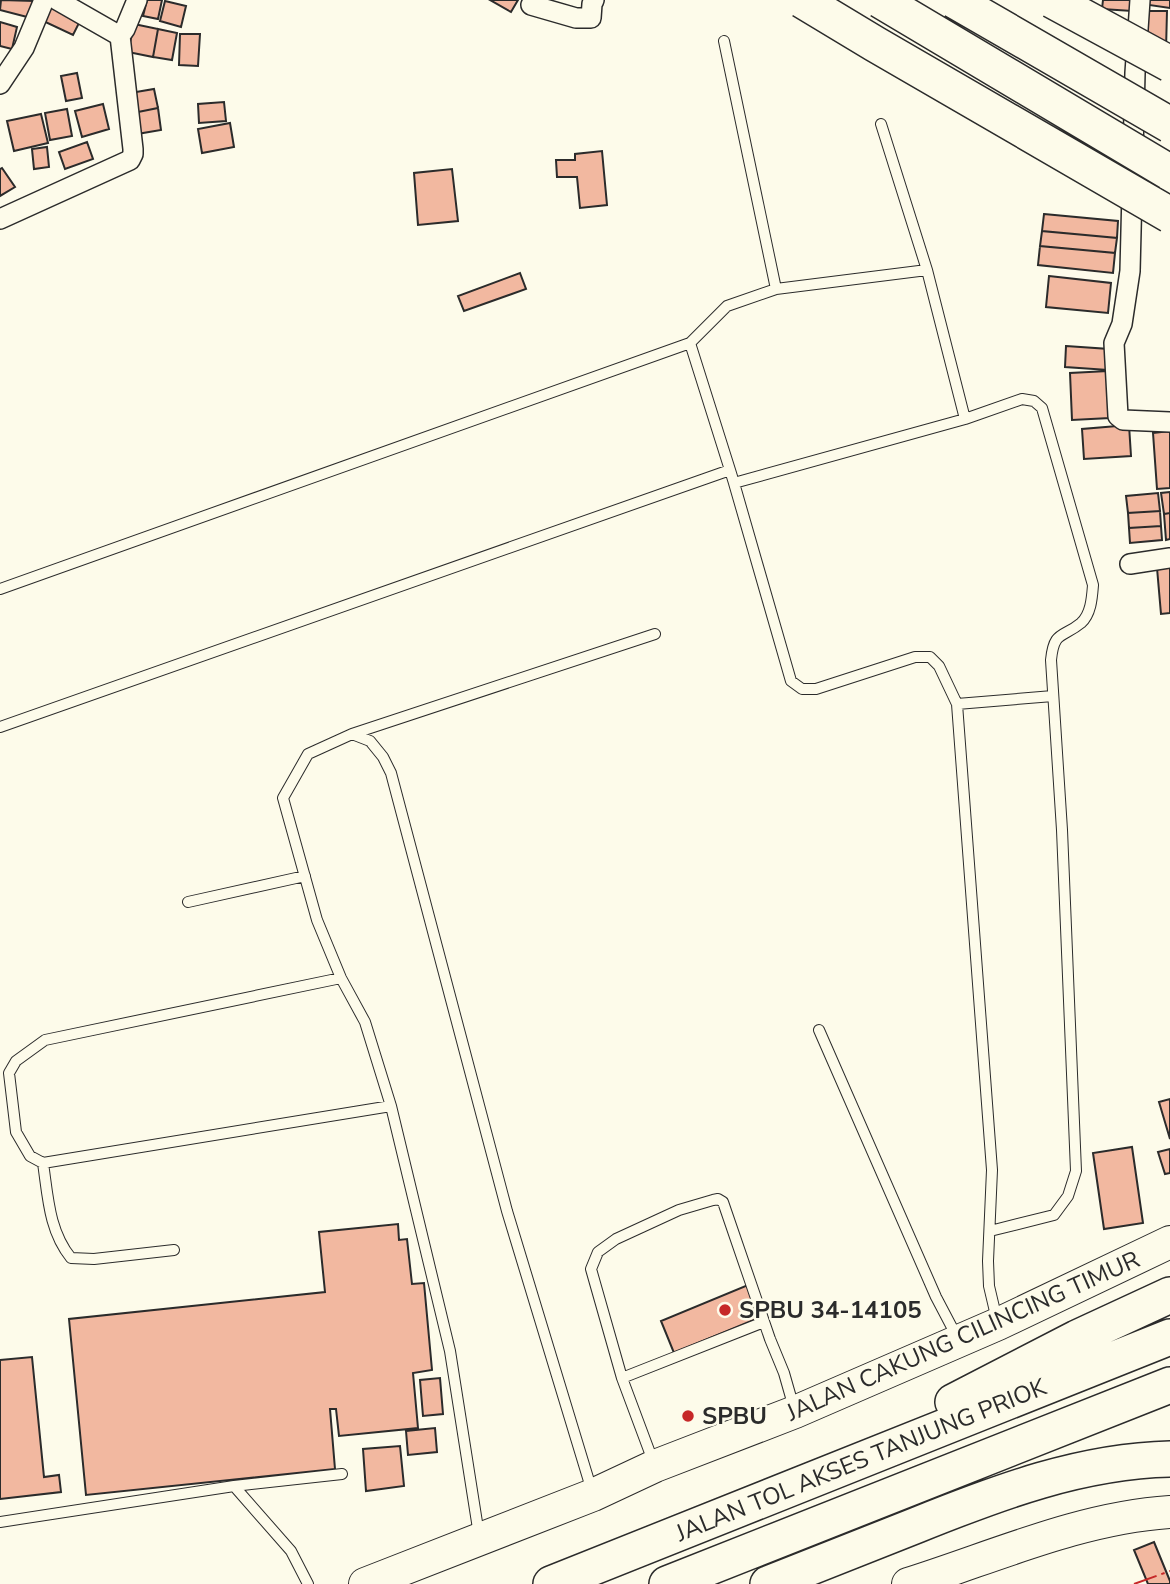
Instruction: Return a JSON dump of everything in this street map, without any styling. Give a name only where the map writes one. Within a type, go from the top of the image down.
[{"type":"highway","points":[[802,0],[1170,215]]},
{"type":"highway","points":[[880,0],[1170,172]]},
{"type":"highway","points":[[954,0],[1170,125]]},
{"type":"highway","points":[[1052,0],[1154,60]]},
{"type":"highway","name":"JALAN CAKUNG CILINCING TIMUR","points":[[365,1584],[795,1412],[998,1324],[1170,1242]]},
{"type":"highway","points":[[822,1476],[964,1396],[1077,1338],[1170,1296]]},
{"type":"highway","name":"JALAN TOL AKSES TANJUNG PRIOK","points":[[551,1584],[1170,1337]]},
{"type":"highway","name":"JALAN TOL AKSES TANJUNG PRIOK","points":[[667,1584],[1170,1385]]},
{"type":"highway","points":[[768,1584],[962,1507],[1054,1476],[1134,1461],[1170,1460]]},
{"type":"highway","points":[[908,1584],[950,1578],[1045,1537],[1109,1519],[1170,1512]]},
{"type":"street","points":[[0,84],[24,48],[44,0]]},
{"type":"street","points":[[57,0],[120,36]]},
{"type":"street","points":[[0,219],[130,160],[133,149],[120,36],[137,0]]},
{"type":"street","points":[[531,5],[576,18],[592,18],[594,0]]},
{"type":"street","points":[[1140,0],[1154,60],[1132,186],[1130,271],[1122,324],[1114,343],[1118,416],[1131,421],[1170,422]]},
{"type":"street","points":[[1154,60],[1170,57]]},
{"type":"street","points":[[1132,186],[1170,190]]},
{"type":"street","points":[[1130,564],[1170,558]]},
{"type":"lane","points":[[724,41],[776,289]]},
{"type":"lane","points":[[881,124],[927,270],[965,419]]},
{"type":"lane","points":[[0,589],[690,343],[727,306],[776,289],[927,270]]},
{"type":"lane","points":[[690,343],[734,483],[790,681],[802,689],[816,689],[915,657],[930,657],[939,666],[957,704],[992,1170],[989,1286],[998,1324]]},
{"type":"lane","points":[[734,483],[965,419],[1022,399],[1034,401],[1042,408],[1093,585],[1091,606],[1083,622],[1061,634],[1052,647],[1051,660],[1062,831],[1076,1171],[1068,1196],[1054,1215],[990,1231]]},
{"type":"lane","points":[[0,727],[730,470]]},
{"type":"lane","points":[[480,1539],[450,1351],[391,1107],[365,1022],[341,978],[317,920],[283,798],[308,754],[352,734],[655,634]]},
{"type":"lane","points":[[957,704],[1053,696]]},
{"type":"lane","points":[[352,734],[370,741],[391,773],[507,1211],[593,1495]]},
{"type":"lane","points":[[188,902],[305,876]]},
{"type":"lane","points":[[341,978],[45,1040],[16,1061],[9,1073],[16,1132],[30,1156],[43,1163],[391,1107]]},
{"type":"lane","points":[[820,1030],[936,1297],[959,1341]]},
{"type":"lane","points":[[43,1163],[51,1220],[61,1246],[71,1258],[94,1259],[174,1250]]},
{"type":"lane","points":[[655,1466],[622,1378],[591,1269],[598,1252],[615,1239],[678,1210],[718,1199],[723,1202],[784,1373],[795,1412]]},
{"type":"lane","points":[[622,1378],[764,1322]]},
{"type":"lane","points":[[0,1522],[234,1486],[342,1474]]},
{"type":"lane","points":[[234,1486],[291,1551],[308,1584]]},
{"type":"building","points":[[1,0],[35,1],[31,18],[0,10]]},
{"type":"building","points":[[147,0],[162,0],[158,19],[143,16]]},
{"type":"building","points":[[490,0],[518,0],[511,12]]},
{"type":"building","points":[[1103,0],[1132,0],[1132,11],[1102,9]]},
{"type":"building","points":[[1149,0],[1170,0],[1170,8],[1149,5]]},
{"type":"building","points":[[47,1],[82,17],[73,35],[39,19]]},
{"type":"building","points":[[165,1],[186,6],[181,27],[160,21]]},
{"type":"building","points":[[1146,11],[1167,11],[1166,50],[1146,50]]},
{"type":"building","points":[[0,22],[17,27],[12,49],[0,46]]},
{"type":"building","points":[[134,24],[158,29],[153,57],[128,52]]},
{"type":"building","points":[[158,29],[177,33],[172,60],[153,57]]},
{"type":"building","points":[[180,34],[200,34],[198,66],[179,65]]},
{"type":"building","points":[[77,73],[82,98],[66,101],[61,76]]},
{"type":"building","points":[[154,89],[158,108],[133,113],[130,93]]},
{"type":"building","points":[[224,102],[226,121],[199,123],[198,104]]},
{"type":"building","points":[[103,104],[109,129],[82,137],[75,111]]},
{"type":"building","points":[[158,108],[161,130],[137,134],[133,113]]},
{"type":"building","points":[[67,109],[72,136],[50,140],[45,113]]},
{"type":"building","points":[[41,114],[48,143],[14,151],[7,121]]},
{"type":"building","points":[[230,123],[234,147],[202,153],[198,129]]},
{"type":"building","points":[[87,142],[93,159],[65,169],[59,152]]},
{"type":"building","points":[[47,147],[49,167],[34,169],[32,149]]},
{"type":"building","points":[[602,151],[607,205],[580,208],[577,177],[557,177],[556,160],[575,160],[575,154]]},
{"type":"building","points":[[2,168],[15,187],[0,196],[0,169]]},
{"type":"building","points":[[452,169],[458,221],[418,225],[414,173]]},
{"type":"building","points":[[1044,214],[1118,221],[1117,238],[1042,231]]},
{"type":"building","points":[[1042,231],[1117,238],[1115,253],[1040,246]]},
{"type":"building","points":[[1040,246],[1115,253],[1113,273],[1038,265]]},
{"type":"building","points":[[520,273],[526,289],[464,311],[458,296]]},
{"type":"building","points":[[1049,276],[1111,283],[1108,313],[1046,307]]},
{"type":"building","points":[[1066,346],[1109,349],[1108,370],[1065,367]]},
{"type":"building","points":[[1108,371],[1110,418],[1072,420],[1070,373]]},
{"type":"building","points":[[1129,425],[1131,456],[1084,459],[1082,429]]},
{"type":"building","points":[[1170,431],[1170,488],[1157,489],[1153,433]]},
{"type":"building","points":[[1170,492],[1170,513],[1164,514],[1161,493]]},
{"type":"building","points":[[1158,493],[1160,511],[1128,513],[1126,496]]},
{"type":"building","points":[[1160,511],[1161,526],[1129,528],[1128,513]]},
{"type":"building","points":[[1170,513],[1170,539],[1166,540],[1164,514]]},
{"type":"building","points":[[1161,526],[1162,540],[1130,543],[1129,528]]},
{"type":"building","points":[[1170,567],[1170,613],[1161,614],[1157,568]]},
{"type":"building","points":[[1170,1099],[1170,1139],[1159,1102]]},
{"type":"building","points":[[1132,1147],[1143,1223],[1104,1229],[1093,1153]]},
{"type":"building","points":[[1170,1149],[1170,1173],[1165,1174],[1158,1152]]},
{"type":"building","points":[[398,1224],[399,1240],[407,1239],[412,1284],[424,1283],[432,1370],[413,1373],[418,1428],[339,1436],[336,1409],[330,1409],[335,1469],[86,1495],[69,1319],[325,1292],[319,1232]]},
{"type":"building","points":[[748,1285],[761,1317],[674,1353],[661,1321]]},
{"type":"building","points":[[32,1357],[44,1477],[59,1475],[61,1492],[0,1499],[0,1360]]},
{"type":"building","points":[[440,1378],[443,1414],[423,1416],[420,1380]]},
{"type":"building","points":[[435,1428],[437,1452],[408,1455],[406,1431]]},
{"type":"building","points":[[400,1446],[404,1486],[366,1491],[363,1449]]},
{"type":"building","points":[[1154,1542],[1170,1584],[1148,1584],[1134,1550]]},
{"type":"power","points":[[1134,1584],[1170,1571]]},
{"type":"place","name":"SPBU 34-14105","points":[[725,1310]]},
{"type":"place","name":"SPBU","points":[[688,1416]]}]
